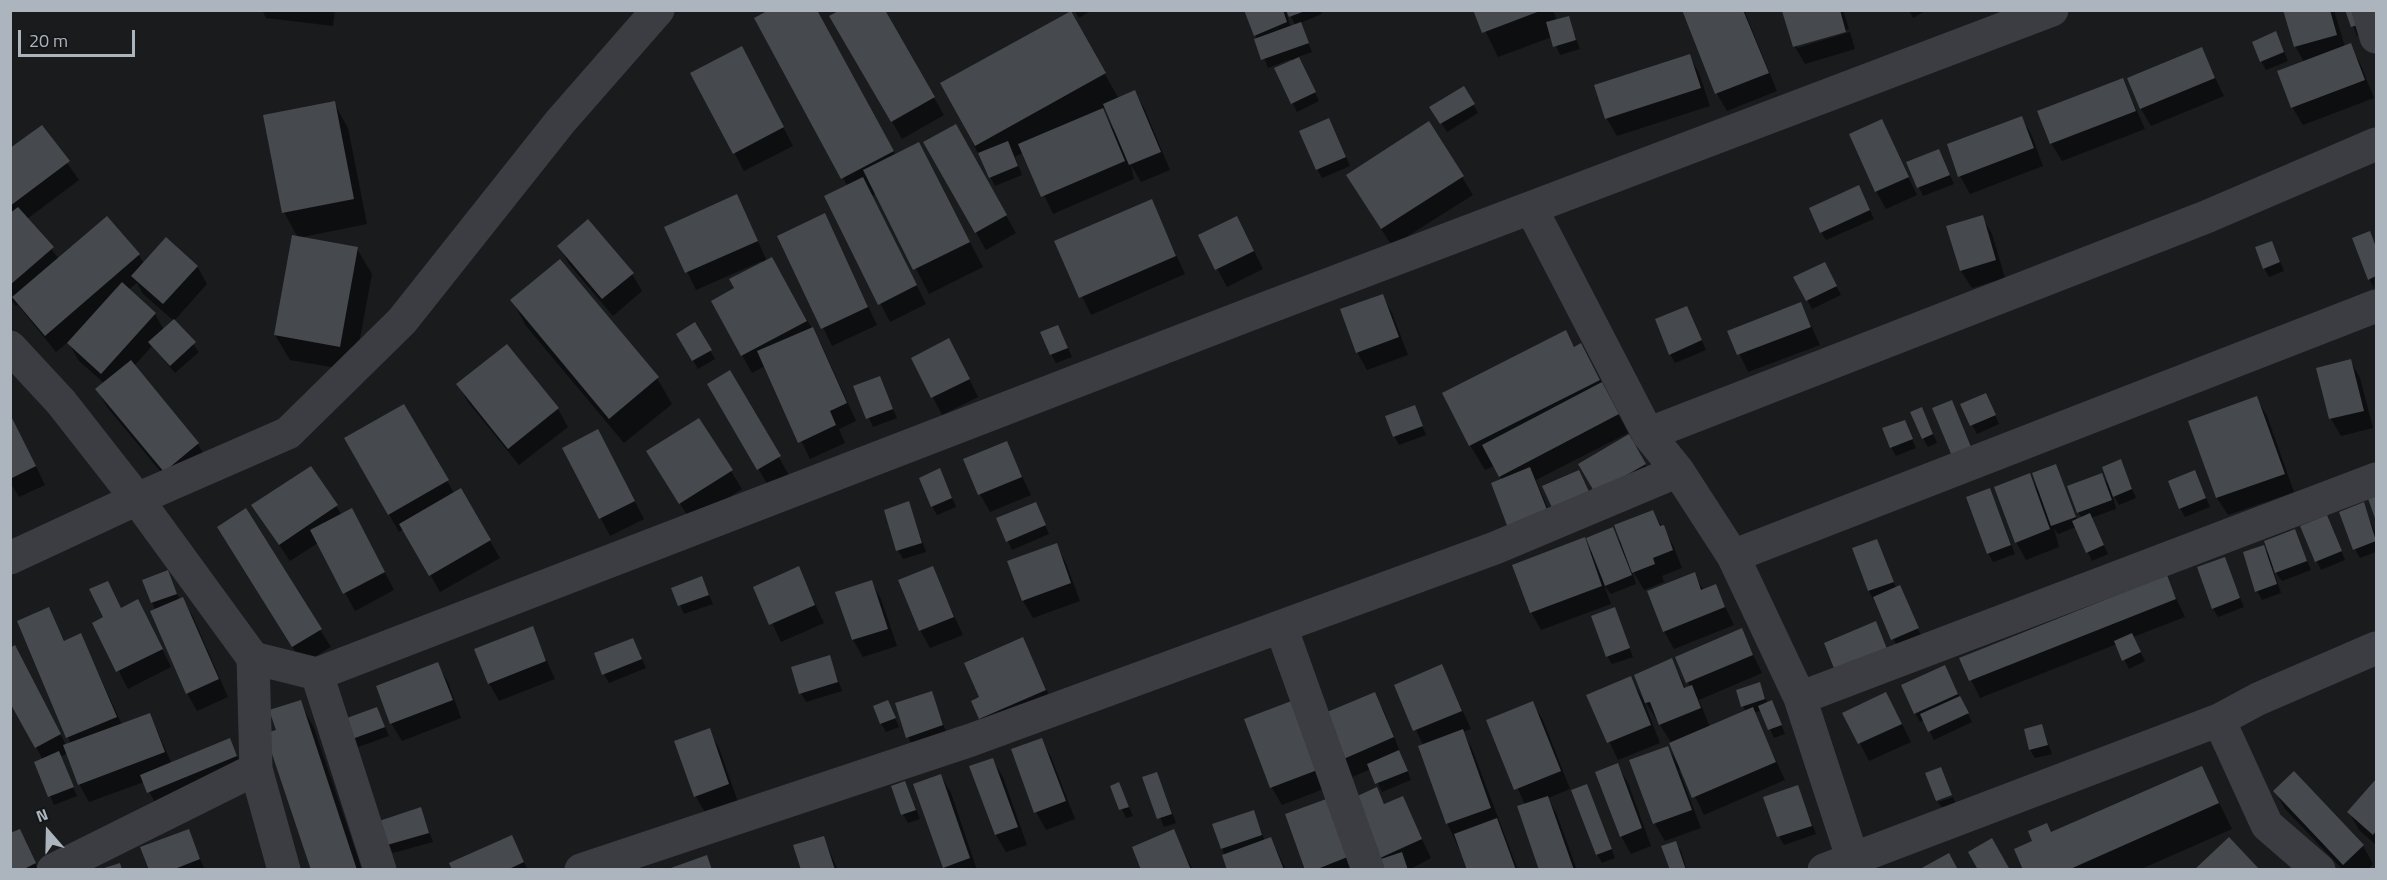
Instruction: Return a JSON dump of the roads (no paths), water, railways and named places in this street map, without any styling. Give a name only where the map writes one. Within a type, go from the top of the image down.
[{"type":"street","points":[[10,558],[137,499],[288,434],[402,321],[560,122],[658,10]]},
{"type":"street","points":[[253,658],[317,674],[2052,10]]},
{"type":"street","points":[[2368,10],[2376,37]]},
{"type":"street","points":[[1648,434],[2206,217],[2376,144]]},
{"type":"street","points":[[1531,208],[1648,434],[1678,471],[1733,556],[1800,698],[1838,866],[2219,720],[2258,699],[2376,648]]},
{"type":"street","points":[[1733,556],[2376,306]]},
{"type":"street","points":[[10,346],[61,402],[137,499],[253,658],[256,769],[284,870]]},
{"type":"street","points":[[581,870],[971,740],[1495,548],[1678,471]]},
{"type":"street","points":[[1800,698],[2376,479]]},
{"type":"street","points":[[1281,627],[1368,870]]},
{"type":"street","points":[[317,674],[380,870]]},
{"type":"street","points":[[2219,720],[2266,825],[2319,870]]},
{"type":"street","points":[[53,870],[256,769]]}]
